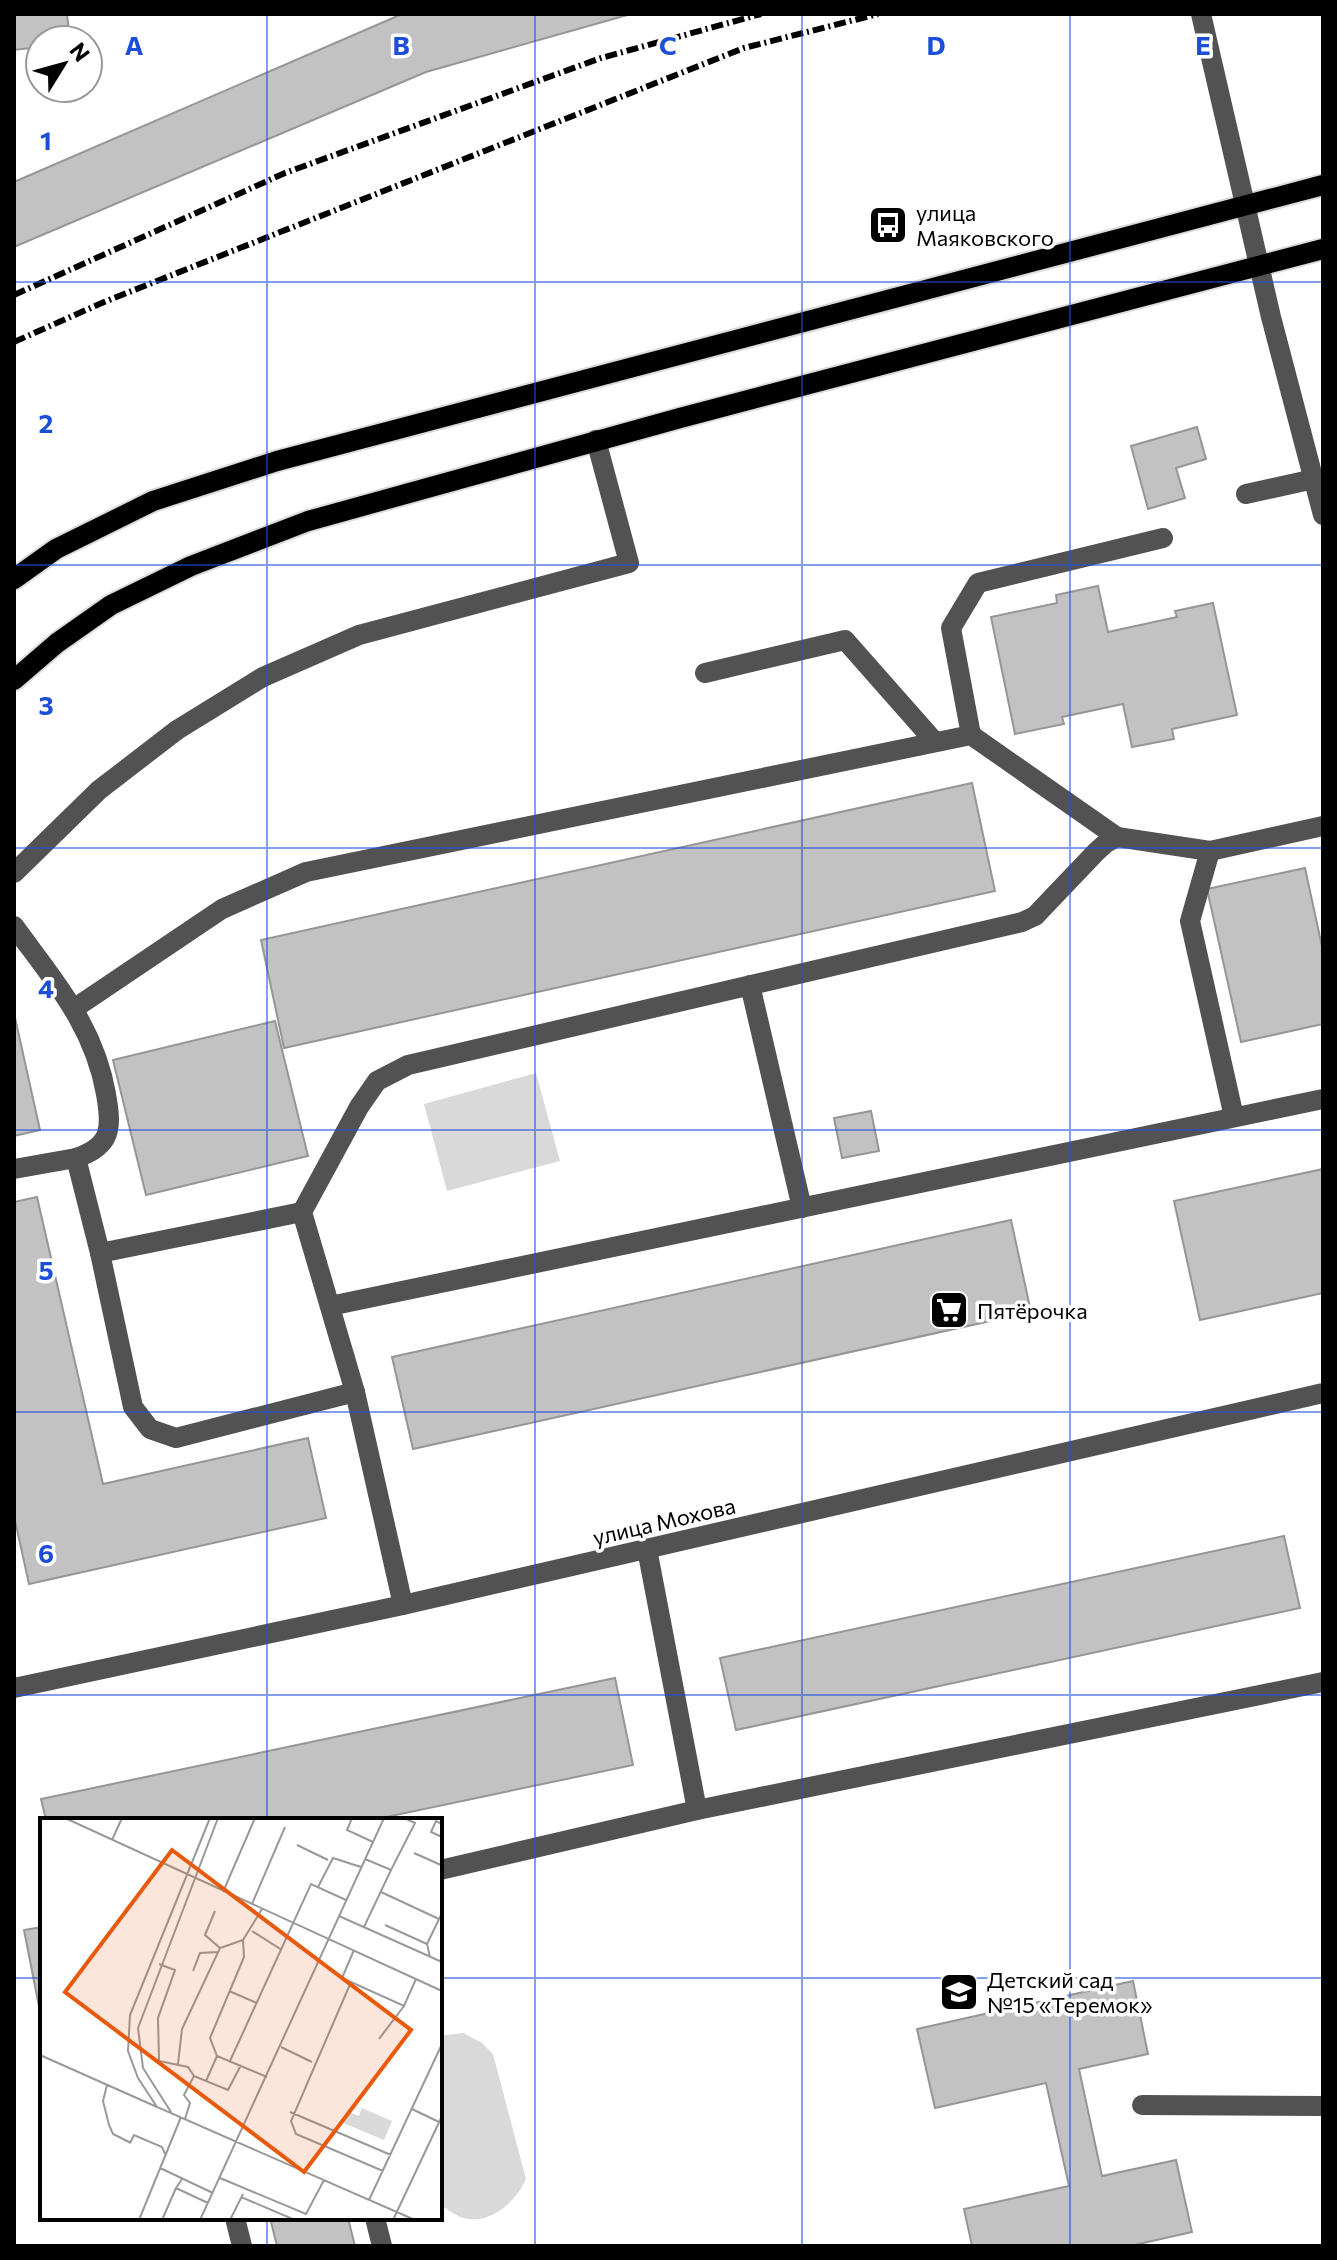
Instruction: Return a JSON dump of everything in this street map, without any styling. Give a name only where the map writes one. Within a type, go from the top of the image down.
[{"type":"main road","points":[[14,579],[56,549],[153,501],[264,465],[1323,185]]},
{"type":"main road","points":[[14,680],[57,643],[111,605],[191,566],[308,521],[596,440],[1323,249]]},
{"type":"street","points":[[1201,14],[1271,317],[1320,497],[1246,494]]},
{"type":"street","points":[[14,873],[99,790],[177,730],[263,677],[359,635],[629,563],[596,440]]},
{"type":"street","points":[[1163,538],[978,583],[951,628],[971,735],[1117,837],[1210,851],[1323,826]]},
{"type":"street","points":[[705,673],[845,640],[935,742]]},
{"type":"street","points":[[75,1008],[222,909],[306,872],[971,735]]},
{"type":"street","points":[[403,1605],[355,1392],[302,1212],[359,1107],[377,1081],[408,1065],[1022,922],[1035,916],[1096,852],[1117,837]]},
{"type":"street","points":[[1210,851],[1190,921],[1234,1117]]},
{"type":"street","points":[[14,926],[75,1008],[94,1045],[109,1112],[109,1127],[104,1142],[91,1153],[14,1169]]},
{"type":"street","points":[[750,985],[802,1208]]},
{"type":"street","points":[[330,1306],[1323,1099]]},
{"type":"street","points":[[76,1158],[133,1407],[150,1429],[176,1438],[355,1392]]},
{"type":"street","points":[[100,1253],[302,1212]]},
{"type":"street","name":"улица Мохова","points":[[14,1688],[403,1605],[1323,1393]]},
{"type":"street","points":[[647,1549],[697,1810]]},
{"type":"street","points":[[442,1870],[697,1810],[1323,1682]]},
{"type":"street","points":[[1142,2105],[1323,2106]]},
{"type":"street","points":[[236,2220],[242,2246]]},
{"type":"street","points":[[376,2220],[382,2246]]},
{"type":"shaded area","points":[[536,1073],[560,1161],[447,1191],[424,1104]]},
{"type":"shaded area","points":[[463,2033],[482,2043],[493,2054],[526,2179],[509,2203],[483,2218],[463,2218],[442,2205],[442,2036]]},
{"type":"building","points":[[14,14],[67,14],[68,24],[24,24],[24,49],[14,50]]},
{"type":"building","points":[[402,14],[631,14],[426,72],[14,247],[14,182]]},
{"type":"building","points":[[1197,427],[1206,459],[1176,468],[1185,498],[1148,509],[1131,446]]},
{"type":"building","points":[[1098,586],[1108,632],[1177,617],[1175,611],[1213,603],[1237,715],[1172,729],[1174,739],[1132,747],[1123,704],[1062,717],[1064,724],[1015,734],[991,617],[1057,603],[1056,595]]},
{"type":"building","points":[[972,783],[995,891],[284,1048],[261,940]]},
{"type":"building","points":[[1305,868],[1323,951],[1323,1024],[1241,1042],[1207,889]]},
{"type":"building","points":[[14,1013],[40,1130],[14,1136]]},
{"type":"building","points":[[275,1021],[308,1156],[146,1195],[113,1060]]},
{"type":"building","points":[[871,1111],[879,1151],[842,1158],[834,1118]]},
{"type":"building","points":[[1323,1169],[1323,1293],[1200,1320],[1174,1201]]},
{"type":"building","points":[[37,1197],[103,1484],[308,1438],[326,1518],[29,1584],[14,1516],[14,1202]]},
{"type":"building","points":[[1011,1220],[1031,1312],[413,1449],[392,1357]]},
{"type":"building","points":[[1284,1536],[1300,1608],[736,1730],[720,1658]]},
{"type":"building","points":[[615,1678],[633,1765],[381,1818],[46,1818],[41,1799]]},
{"type":"building","points":[[40,1927],[40,2012],[24,1930]]},
{"type":"building","points":[[1133,1981],[1148,2054],[1079,2069],[1102,2176],[1176,2160],[1192,2232],[1130,2246],[972,2246],[964,2209],[1069,2186],[1046,2083],[935,2108],[917,2029]]},
{"type":"building","points":[[270,2220],[348,2220],[355,2246],[277,2246]]},
{"type":"railway","points":[[14,295],[285,173],[601,58],[761,14]]},
{"type":"railway","points":[[14,342],[104,302],[744,48],[878,14]]},
{"type":"place","name":"улица Маяковского","points":[[888,225]]},
{"type":"place","name":"Пятёрочка","points":[[949,1310]]},
{"type":"place","name":"Детский сад №15 «Теремок»","points":[[959,1992]]}]
